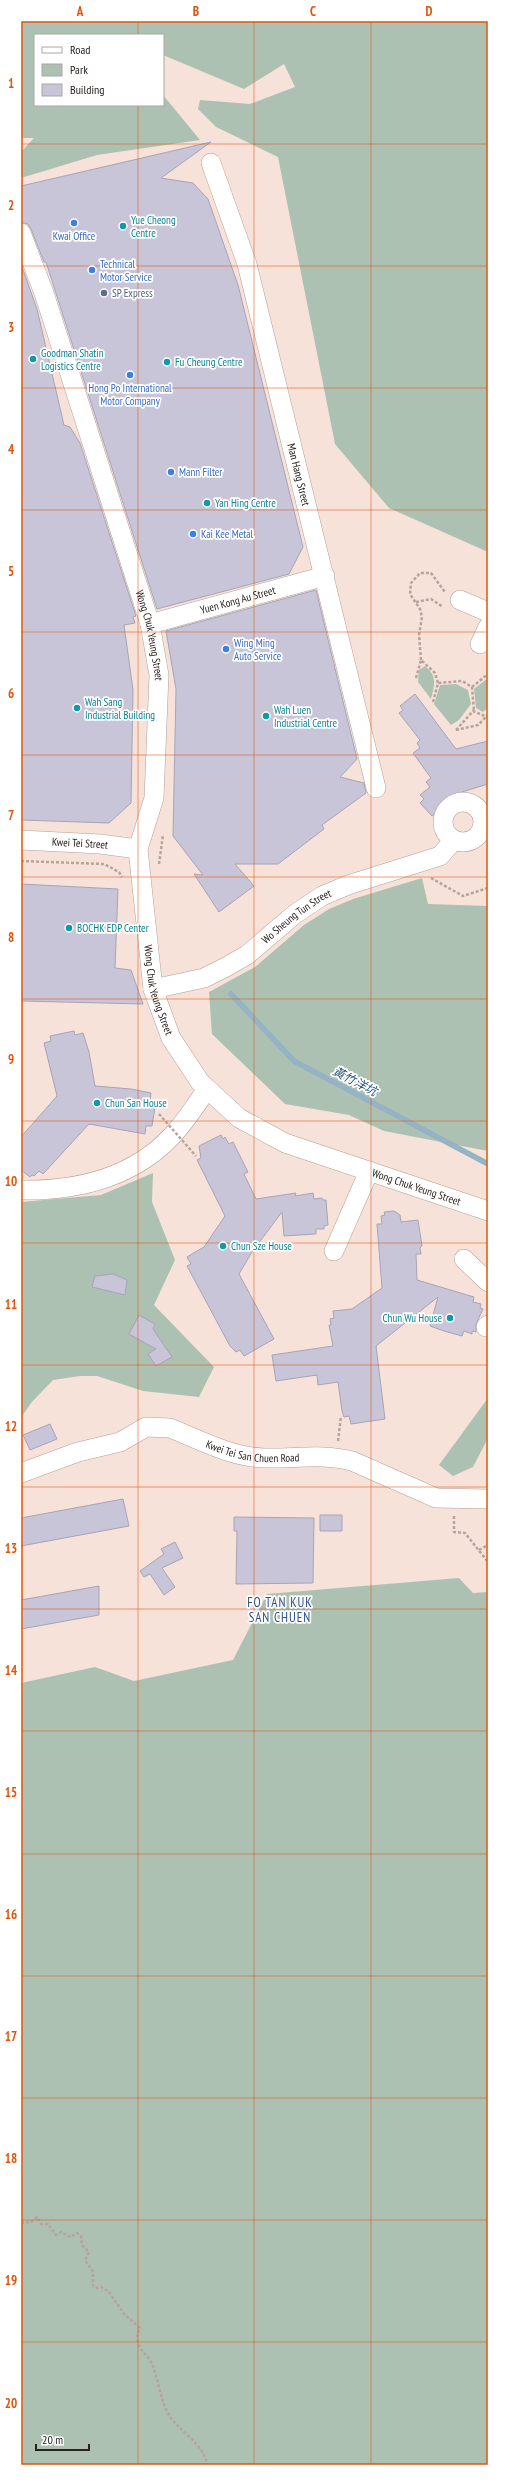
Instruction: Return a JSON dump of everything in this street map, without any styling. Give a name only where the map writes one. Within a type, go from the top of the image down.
[{"type":"street","name":"Man Hang Street","points":[[211,163],[247,264],[376,788]]},
{"type":"street","name":"Wong Chuk Yeung Street","points":[[21,233],[46,300],[150,624],[159,675],[154,798],[138,849],[153,989],[171,1038],[185,1061],[207,1089],[239,1118],[262,1132],[285,1143],[488,1211]]},
{"type":"street","name":"Yuen Kong Au Street","points":[[150,624],[325,576]]},
{"type":"street","points":[[453,601],[488,612]]},
{"type":"street","points":[[480,644],[488,627]]},
{"type":"street","points":[[461,802],[468,802],[485,815],[479,835],[468,842],[450,847],[443,825],[443,818],[449,807],[461,802]]},
{"type":"street","name":"Kwei Tei Street","points":[[21,840],[100,844],[138,849]]},
{"type":"street","name":"Wo Sheung Tun Street","points":[[153,989],[204,978],[226,967],[266,940],[308,905],[334,890],[432,860],[450,847]]},
{"type":"street","points":[[21,1190],[63,1189],[92,1183],[120,1173],[146,1159],[178,1130],[207,1089]]},
{"type":"street","points":[[334,1251],[369,1171]]},
{"type":"street","points":[[464,1259],[488,1282]]},
{"type":"street","name":"Kwei Tei San Chuen Road","points":[[21,1473],[78,1452],[120,1442],[146,1427],[159,1426],[170,1428],[241,1455],[263,1458],[317,1455],[338,1457],[352,1460],[436,1498],[488,1499]]},
{"type":"path","points":[[416,678],[421,660],[419,635],[422,617],[416,602],[410,594],[411,582],[417,575],[424,572],[434,575],[440,588],[453,601]]},
{"type":"path","points":[[416,602],[432,599],[453,601]]},
{"type":"path","points":[[421,660],[435,672],[438,683],[432,702]]},
{"type":"path","points":[[472,686],[488,674]]},
{"type":"path","points":[[438,683],[462,680],[472,686]]},
{"type":"path","points":[[472,686],[474,711],[456,730],[478,725],[488,716],[474,711]]},
{"type":"path","points":[[159,866],[164,829]]},
{"type":"path","points":[[21,861],[104,864],[119,872],[125,884]]},
{"type":"path","points":[[429,877],[463,896],[488,888]]},
{"type":"path","points":[[159,1114],[196,1156]]},
{"type":"path","points":[[338,1445],[342,1416]]},
{"type":"path","points":[[454,1514],[454,1532],[465,1533],[488,1562]]},
{"type":"path","points":[[479,1550],[488,1545]]},
{"type":"path","points":[[21,2223],[31,2222],[37,2217],[41,2224],[48,2224],[56,2235],[61,2232],[70,2237],[77,2233],[81,2236],[82,2245],[89,2252],[85,2260],[93,2272],[93,2286],[97,2288],[101,2286],[109,2292],[117,2306],[140,2328],[137,2332],[141,2351],[153,2367],[169,2414],[181,2431],[198,2445],[206,2459],[207,2465]]},
{"type":"green space","points":[[21,21],[488,21],[488,552],[389,508],[335,444],[278,157],[216,127],[198,109],[200,100],[250,104],[295,87],[284,64],[244,89],[164,55],[164,34],[34,34],[34,106],[164,106],[164,96],[200,140],[97,155],[21,178],[21,152],[34,138],[21,138]]},
{"type":"green space","points":[[425,666],[432,673],[434,681],[431,699],[418,682],[419,670]]},
{"type":"green space","points":[[488,678],[488,707],[483,712],[476,708],[474,689]]},
{"type":"green space","points":[[456,684],[468,690],[471,704],[459,720],[451,725],[434,704],[440,685]]},
{"type":"green space","points":[[422,878],[428,904],[488,906],[488,1151],[384,1131],[349,1115],[285,1104],[212,1034],[209,992],[255,967],[304,925],[329,909],[353,899]]},
{"type":"green space","points":[[153,1173],[152,1202],[175,1260],[154,1305],[214,1367],[199,1397],[143,1391],[97,1376],[80,1376],[53,1380],[31,1403],[21,1418],[21,1202],[101,1195]]},
{"type":"green space","points":[[488,1398],[488,1438],[473,1467],[453,1476],[439,1465]]},
{"type":"green space","points":[[459,1578],[473,1593],[488,1592],[488,2465],[21,2465],[21,1683],[95,1667],[134,1681],[233,1660],[267,1594]]},
{"type":"building","points":[[211,142],[161,178],[193,183],[208,199],[238,285],[303,547],[289,574],[157,609],[46,262],[44,262],[28,224],[21,222],[21,186]]},
{"type":"building","points":[[21,264],[37,309],[64,425],[70,427],[80,443],[136,616],[133,617],[135,623],[124,625],[133,690],[131,803],[109,823],[21,820]]},
{"type":"building","name":"Wah Luen Industrial Centre","points":[[316,590],[357,759],[340,777],[364,783],[366,793],[322,825],[324,829],[278,864],[235,864],[254,886],[219,912],[194,874],[203,875],[173,836],[176,689],[166,631]]},
{"type":"building","points":[[415,694],[456,749],[488,741],[488,784],[462,792],[432,816],[420,803],[424,799],[420,795],[430,787],[426,782],[431,778],[413,753],[420,748],[417,743],[420,740],[399,713],[403,710],[400,706]]},
{"type":"building","name":"BOCHK EDP Center","points":[[21,884],[118,889],[115,968],[131,970],[143,1004],[21,1001]]},
{"type":"building","name":"Chun San House","points":[[74,1031],[75,1035],[83,1033],[89,1052],[95,1086],[131,1089],[151,1093],[150,1101],[156,1101],[152,1126],[146,1126],[145,1134],[89,1124],[43,1174],[39,1171],[34,1176],[32,1175],[30,1177],[21,1170],[21,1137],[57,1096],[44,1043],[51,1041],[50,1036]]},
{"type":"building","name":"Chun Sze House","points":[[221,1135],[223,1139],[225,1137],[229,1144],[233,1142],[248,1172],[244,1174],[256,1199],[296,1193],[295,1196],[313,1193],[314,1199],[322,1198],[323,1200],[326,1200],[328,1225],[324,1226],[324,1229],[316,1229],[316,1234],[284,1236],[282,1212],[252,1252],[239,1274],[274,1339],[244,1356],[240,1350],[236,1352],[230,1346],[187,1266],[191,1264],[187,1257],[204,1247],[225,1216],[197,1160],[201,1158],[199,1146]]},
{"type":"building","name":"Chun Wu House","points":[[394,1211],[400,1215],[401,1222],[418,1220],[422,1246],[420,1248],[421,1254],[416,1254],[417,1280],[474,1297],[473,1302],[481,1304],[480,1308],[483,1309],[476,1324],[476,1332],[472,1331],[472,1334],[464,1331],[462,1336],[430,1326],[438,1297],[376,1346],[385,1419],[351,1424],[349,1416],[344,1417],[342,1411],[338,1382],[318,1385],[317,1375],[276,1381],[272,1355],[333,1346],[329,1325],[331,1325],[330,1319],[334,1318],[333,1311],[352,1309],[382,1288],[377,1224],[382,1224],[381,1216],[385,1215],[384,1212]]},
{"type":"building","points":[[113,1274],[127,1280],[125,1295],[92,1287],[95,1276]]},
{"type":"building","points":[[139,1315],[155,1324],[153,1329],[172,1357],[156,1366],[148,1354],[156,1349],[129,1334]]},
{"type":"building","points":[[50,1424],[57,1439],[30,1450],[23,1435]]},
{"type":"building","points":[[123,1499],[129,1526],[21,1546],[21,1518]]},
{"type":"building","points":[[320,1515],[342,1515],[342,1531],[320,1531]]},
{"type":"building","points":[[234,1517],[314,1518],[313,1583],[236,1584],[237,1531],[234,1531]]},
{"type":"building","points":[[175,1542],[183,1558],[162,1568],[175,1587],[164,1595],[150,1574],[144,1577],[140,1571],[164,1554],[161,1549]]},
{"type":"building","points":[[99,1586],[99,1615],[21,1629],[21,1600]]},
{"type":"waterway","name":"黃竹洋坑","points":[[231,994],[294,1061],[488,1164]]},
{"type":"place","name":"Kwai Office","points":[[74,223]]},
{"type":"place","name":"Yue Cheong Centre","points":[[123,226]]},
{"type":"place","name":"Technical Motor Service","points":[[92,270]]},
{"type":"place","name":"SP Express","points":[[104,293]]},
{"type":"place","name":"Goodman Shatin Logistics Centre","points":[[33,359]]},
{"type":"place","name":"Fu Cheung Centre","points":[[167,362]]},
{"type":"place","name":"Hong Po International Motor Company","points":[[130,375]]},
{"type":"place","name":"Mann Filter","points":[[171,472]]},
{"type":"place","name":"Yan Hing Centre","points":[[207,503]]},
{"type":"place","name":"Kai Kee Metal","points":[[193,534]]},
{"type":"place","name":"Wing Ming Auto Service","points":[[226,649]]},
{"type":"place","name":"Wah Sang Industrial Building","points":[[77,708]]},
{"type":"place","name":"Wah Luen Industrial Centre","points":[[266,716]]},
{"type":"place","name":"BOCHK EDP Center","points":[[69,928]]},
{"type":"place","name":"Chun San House","points":[[97,1103]]},
{"type":"place","name":"Chun Sze House","points":[[223,1246]]},
{"type":"place","name":"Chun Wu House","points":[[450,1318]]},
{"type":"district","name":"FO TAN KUK SAN CHUEN","points":[[280,1610]]}]
